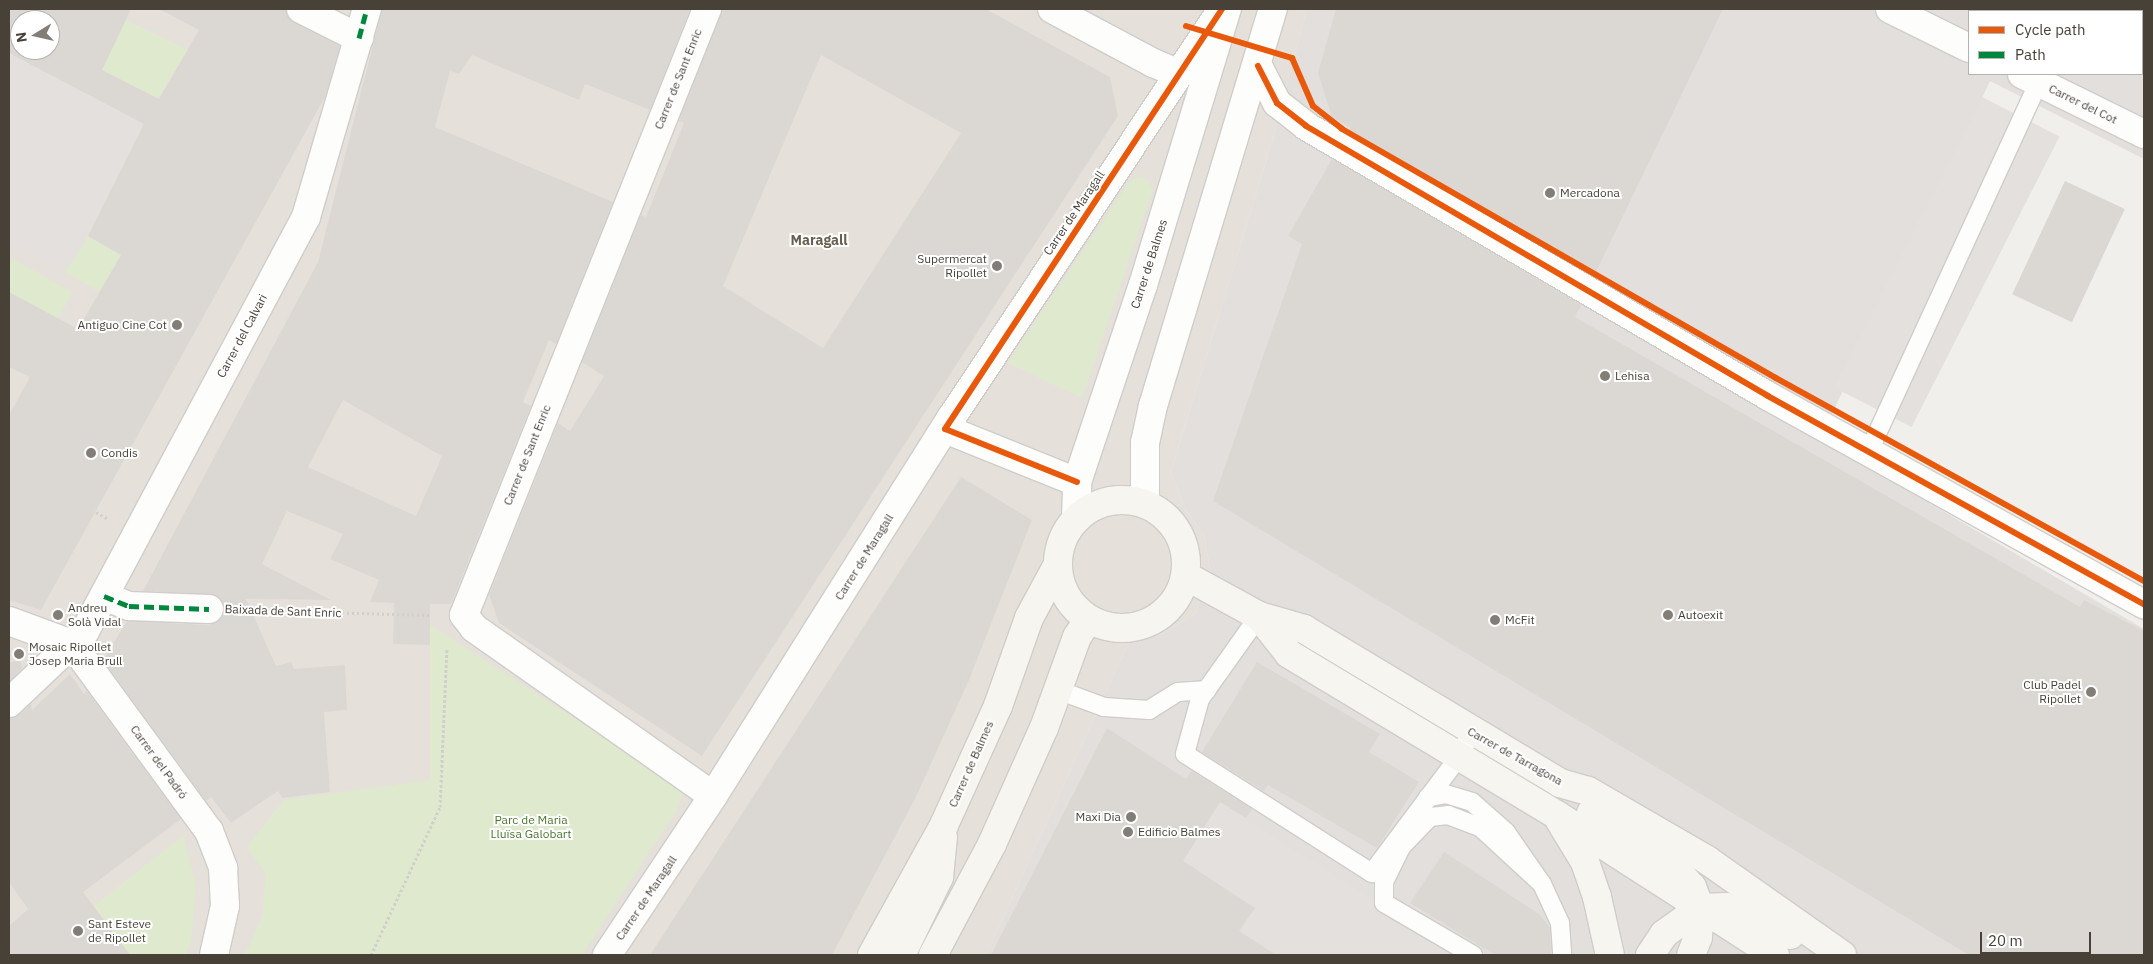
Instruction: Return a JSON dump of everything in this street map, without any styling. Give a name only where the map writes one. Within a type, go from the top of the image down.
[{"type":"main road","points":[[1109,500],[1145,504],[1165,515],[1178,530],[1186,548],[1186,576],[1173,604],[1159,618],[1140,626],[1120,629],[1088,620],[1065,594],[1057,566],[1065,533],[1076,519],[1091,508],[1109,500]]},
{"type":"main road","name":"Carrer de Balmes","points":[[872,955],[944,826],[998,706],[1029,618],[1057,566]]},
{"type":"main road","name":"Carrer de Tarragona","points":[[1186,576],[1259,616],[1304,628],[1472,732],[1560,783],[1588,791],[1707,860],[1842,955]]},
{"type":"main road","name":"Carrer de Tarragona","points":[[1259,616],[1288,654],[1458,758],[1557,815],[1775,955]]},
{"type":"main road","points":[[933,955],[992,844],[1044,728],[1077,637],[1088,620]]},
{"type":"main road","points":[[1560,783],[1578,804],[1672,866],[1692,887],[1700,908],[1698,937],[1691,955]]},
{"type":"main road","points":[[1557,815],[1585,862],[1597,896],[1610,955]]},
{"type":"main road","points":[[901,955],[939,877],[944,826]]},
{"type":"main road","points":[[1650,955],[1664,934],[1700,908],[1726,907],[1743,912],[1830,955]]},
{"type":"street","points":[[301,9],[359,38]]},
{"type":"street","name":"Carrer del Calvari","points":[[9,703],[85,631],[306,217],[367,9]]},
{"type":"street","name":"Carrer de Sant Enric","points":[[464,615],[707,9]]},
{"type":"street","points":[[1052,9],[1180,74]]},
{"type":"street","name":"Carrer de Maragall","points":[[608,955],[713,796],[945,429],[1222,9]]},
{"type":"street","name":"Carrer de Balmes","points":[[1076,519],[1076,482],[1143,285],[1227,9]]},
{"type":"street","points":[[1145,504],[1145,443],[1153,406],[1258,66],[1273,9]]},
{"type":"street","points":[[1890,9],[1968,48]]},
{"type":"street","points":[[1258,66],[1277,103],[1306,126],[1768,396],[2144,604]]},
{"type":"street","name":"Carrer del Cot","points":[[2030,78],[2144,134]]},
{"type":"street","points":[[945,429],[1076,482]]},
{"type":"street","name":"Baixada de Sant Enric","points":[[104,596],[129,606],[209,609]]},
{"type":"street","points":[[464,615],[474,628],[713,796]]},
{"type":"street","points":[[9,621],[72,644]]},
{"type":"street","name":"Carrer del Padró","points":[[72,644],[209,831],[223,868],[225,906],[214,955]]},
{"type":"lane","points":[[1869,451],[2030,78]]},
{"type":"lane","points":[[1259,616],[1200,698],[1184,754],[1372,872],[1458,758],[1472,732]]},
{"type":"lane","points":[[1058,690],[1104,707],[1149,710],[1178,692],[1207,690]]},
{"type":"lane","points":[[1428,797],[1446,794],[1472,802],[1506,832],[1542,884],[1560,923],[1562,955]]},
{"type":"lane","points":[[1473,955],[1384,903],[1384,882],[1401,847],[1430,816],[1448,815],[1480,827],[1542,884]]},
{"type":"path","points":[[371,955],[440,807],[447,644],[464,615]]},
{"type":"shaded area","points":[[9,9],[1307,9],[1272,142],[1171,472],[1186,510],[1204,535],[1211,574],[1195,614],[1165,633],[1130,640],[986,955],[9,955]]},
{"type":"shaded area","points":[[1307,9],[2144,9],[2144,159],[1990,81],[1820,439],[2144,629],[2144,955],[986,955],[1130,640],[1165,633],[1195,614],[1211,574],[1204,535],[1186,510],[1171,472],[1272,142]]},
{"type":"shaded area","points":[[9,53],[10,60],[22,60],[144,124],[88,236],[65,272],[9,242]]},
{"type":"shaded area","points":[[1982,97],[2060,136],[1912,427],[1834,387]]},
{"type":"shaded area","points":[[1220,802],[1460,955],[1277,955],[1168,885]]},
{"type":"green space","points":[[126,20],[192,52],[185,66],[178,65],[158,99],[129,84],[115,109],[90,96]]},
{"type":"green space","points":[[1141,177],[1149,181],[1152,191],[1082,398],[1008,363],[1131,179]]},
{"type":"green space","points":[[88,236],[134,263],[100,292],[65,272]]},
{"type":"green space","points":[[9,257],[72,292],[58,319],[9,293]]},
{"type":"green space","name":"Parc de Maria Lluïsa Galobart","points":[[430,625],[667,778],[683,792],[678,808],[582,955],[245,955],[262,917],[266,875],[247,847],[284,800],[430,780]]},
{"type":"green space","points":[[183,836],[196,884],[191,942],[185,955],[133,953],[108,955],[100,952],[101,939],[112,931],[94,906]]},
{"type":"building","points":[[9,9],[131,9],[102,70],[159,99],[199,30],[159,9],[286,9],[294,23],[340,46],[325,97],[41,610],[9,600],[9,415],[30,377],[9,367],[9,292],[78,329],[121,255],[88,236],[144,124],[22,60],[60,60],[60,10],[10,10],[10,54]]},
{"type":"building","points":[[382,9],[690,9],[650,110],[585,84],[579,100],[472,55],[459,74],[450,71],[435,127],[613,202],[556,344],[549,340],[523,402],[531,406],[451,604],[430,604],[430,645],[393,644],[394,603],[370,602],[379,580],[330,559],[343,534],[287,511],[262,564],[331,600],[246,599],[276,666],[291,662],[294,669],[345,665],[347,710],[324,712],[330,792],[282,798],[278,791],[231,823],[211,797],[206,801],[103,660],[127,621],[208,625],[222,617],[223,602],[217,596],[143,591],[318,262]],"holes":[[[343,400],[442,456],[416,516],[308,467]]]},
{"type":"building","points":[[722,9],[986,9],[1110,77],[1118,116],[702,756],[499,623],[489,595],[558,423],[570,431],[604,376],[582,362],[641,215],[646,217],[684,123],[679,121]],"holes":[[[821,55],[961,133],[823,348],[723,286]]]},
{"type":"building","name":"Mercadona","points":[[1336,9],[1723,9],[1594,276],[1348,132],[1350,127],[1332,117],[1318,73]]},
{"type":"building","name":"Autoexit","points":[[1332,159],[1581,305],[1575,317],[2080,607],[2084,600],[2144,631],[2144,955],[1969,955],[1213,501],[1302,244],[1288,236]]},
{"type":"building","points":[[2065,181],[2125,209],[2072,322],[2012,294]]},
{"type":"building","points":[[961,477],[1032,520],[969,680],[915,799],[832,955],[650,955]]},
{"type":"building","points":[[21,661],[22,669],[9,682],[9,662]]},
{"type":"building","points":[[1257,662],[1380,734],[1369,752],[1419,782],[1377,848],[1268,785],[1264,791],[1202,752]]},
{"type":"building","points":[[70,674],[84,694],[86,690],[181,819],[83,892],[130,955],[9,955],[9,926],[28,909],[9,882],[9,718],[19,715],[31,704],[32,710]]},
{"type":"building","name":"Edificio Balmes","points":[[1107,728],[1186,779],[1191,771],[1252,809],[1246,818],[1220,802],[1183,861],[1255,908],[1239,931],[1276,955],[991,955]]},
{"type":"building","points":[[1444,852],[1539,914],[1550,928],[1551,955],[1495,955],[1410,903]]},
{"type":"marked path","points":[[359,38],[367,9]]},
{"type":"marked path","points":[[104,596],[129,606],[209,609]]},
{"type":"cycle path","points":[[1077,482],[945,429],[1222,9]]},
{"type":"cycle path","points":[[1186,26],[1292,58],[1313,106],[1342,129],[1776,378],[2144,581]]},
{"type":"cycle path","points":[[1258,66],[1277,103],[1306,126],[1768,396],[2144,604]]},
{"type":"place","name":"Mercadona","points":[[1550,193]]},
{"type":"place","name":"Supermercat Ripollet","points":[[997,266]]},
{"type":"place","name":"Antiguo Cine Cot","points":[[177,325]]},
{"type":"place","name":"Lehisa","points":[[1605,376]]},
{"type":"place","name":"Condis","points":[[91,453]]},
{"type":"place","name":"Andreu Solà Vidal","points":[[58,615]]},
{"type":"place","name":"Autoexit","points":[[1668,615]]},
{"type":"place","name":"McFit","points":[[1495,620]]},
{"type":"place","name":"Mosaic Ripollet Josep Maria Brull","points":[[19,654]]},
{"type":"place","name":"Club Padel Ripollet","points":[[2091,692]]},
{"type":"place","name":"Maxi Dia","points":[[1131,817]]},
{"type":"place","name":"Edificio Balmes","points":[[1128,832]]},
{"type":"place","name":"Sant Esteve de Ripollet","points":[[78,931]]},
{"type":"district","name":"Maragall","points":[[819,240]]}]
